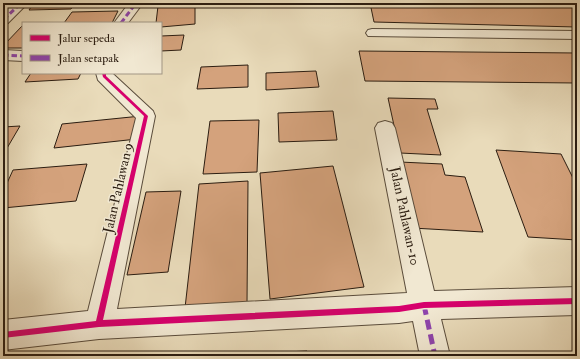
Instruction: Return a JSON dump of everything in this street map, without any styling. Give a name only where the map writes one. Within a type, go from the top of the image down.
[{"type":"street","points":[[122,22],[136,3]]},
{"type":"street","points":[[3,5],[20,4],[3,20]]},
{"type":"street","points":[[3,55],[22,56]]},
{"type":"street","name":"Jalan Pahlawan 9","points":[[99,324],[146,116],[104,76],[104,74]]},
{"type":"street","name":"Jalan Pahlawan-10","points":[[386,128],[435,356]]},
{"type":"street","points":[[3,335],[99,324],[399,310],[424,305],[577,301]]},
{"type":"lane","points":[[372,33],[577,35]]},
{"type":"building","points":[[34,3],[75,3],[71,9],[29,10]]},
{"type":"building","points":[[88,3],[131,3],[86,6]]},
{"type":"building","points":[[159,3],[195,3],[158,6]]},
{"type":"building","points":[[370,3],[577,4],[577,27],[374,22]]},
{"type":"building","points":[[195,4],[195,24],[162,27],[162,22],[156,22],[158,6]]},
{"type":"building","points":[[118,11],[112,22],[65,22],[72,12]]},
{"type":"building","points":[[22,26],[22,48],[3,48],[3,46]]},
{"type":"building","points":[[184,35],[181,50],[162,51],[162,36]]},
{"type":"building","points":[[359,51],[577,53],[577,83],[365,81]]},
{"type":"building","points":[[248,65],[248,87],[197,89],[201,67]]},
{"type":"building","points":[[316,71],[319,87],[266,90],[266,73]]},
{"type":"building","points":[[30,74],[80,74],[78,79],[25,82]]},
{"type":"building","points":[[388,98],[435,99],[438,109],[427,109],[441,155],[400,153]]},
{"type":"building","points":[[333,111],[337,140],[279,142],[278,113]]},
{"type":"building","points":[[141,116],[137,139],[54,148],[62,124]]},
{"type":"building","points":[[259,120],[257,172],[203,174],[210,121]]},
{"type":"building","points":[[20,126],[3,155],[3,127]]},
{"type":"building","points":[[496,150],[561,154],[577,186],[577,240],[528,237]]},
{"type":"building","points":[[400,162],[442,164],[445,175],[465,177],[483,232],[412,228]]},
{"type":"building","points":[[87,164],[76,201],[3,208],[3,192],[13,170]]},
{"type":"building","points":[[333,166],[364,287],[270,299],[260,173]]},
{"type":"building","points":[[248,181],[247,303],[185,308],[199,184]]},
{"type":"building","points":[[181,191],[168,272],[127,275],[146,192]]},
{"type":"building","points":[[307,351],[307,356],[242,356],[242,354]]},
{"type":"marked path","points":[[122,22],[136,3]]},
{"type":"marked path","points":[[3,5],[20,4],[3,20]]},
{"type":"marked path","points":[[3,55],[22,56]]},
{"type":"marked path","points":[[424,305],[435,356]]},
{"type":"cycle path","points":[[99,324],[146,116],[104,76],[104,74]]},
{"type":"cycle path","points":[[3,335],[99,324],[399,309],[424,305],[577,301]]}]
